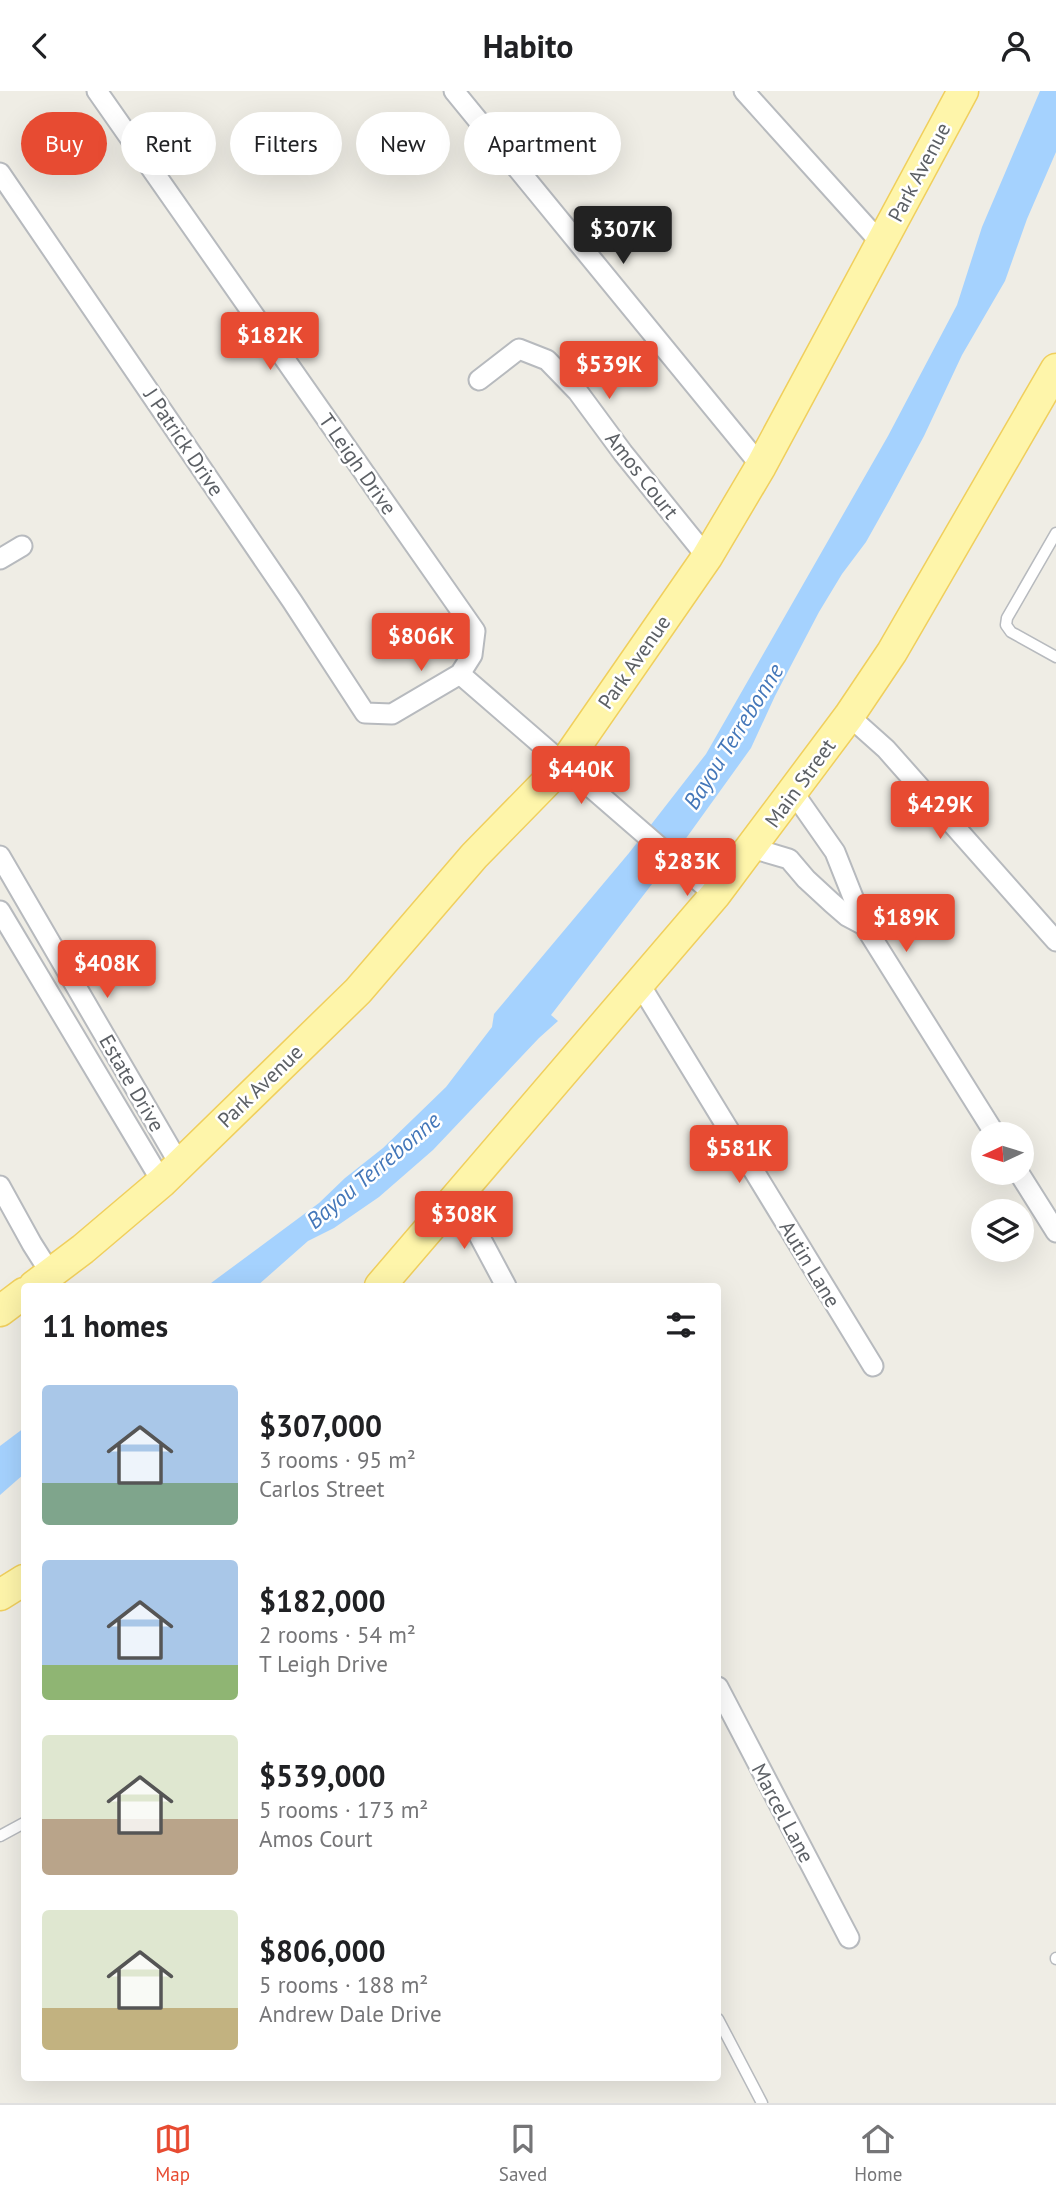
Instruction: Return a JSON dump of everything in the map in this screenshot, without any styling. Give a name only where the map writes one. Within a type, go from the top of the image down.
[{"type":"main road","name":"Park Avenue","points":[[42,1280],[171,1174],[358,991],[474,856],[563,765],[707,557],[761,466],[963,91]]},
{"type":"main road","name":"Main Street","points":[[383,1283],[715,895],[752,848],[849,716],[892,652],[1047,401],[1056,369]]},
{"type":"main road","points":[[0,1311],[21,1295]]},
{"type":"main road","points":[[0,1595],[21,1582]]},
{"type":"street","name":"T Leigh Drive","points":[[97,91],[475,631],[472,655],[460,674]]},
{"type":"street","points":[[454,91],[761,466]]},
{"type":"street","points":[[744,91],[881,243]]},
{"type":"street","name":"J Patrick Drive","points":[[0,173],[292,601],[365,713],[392,714],[460,674]]},
{"type":"street","name":"Amos Court","points":[[479,380],[519,349],[547,360],[578,392],[623,453],[707,557]]},
{"type":"street","points":[[0,559],[22,546]]},
{"type":"street","points":[[460,674],[715,895]]},
{"type":"street","points":[[849,716],[886,749],[1056,941]]},
{"type":"street","points":[[793,792],[835,852],[864,925],[987,1122]]},
{"type":"street","points":[[752,848],[789,859],[832,903],[847,916],[864,925]]},
{"type":"street","name":"Estate Drive","points":[[0,856],[171,1174]]},
{"type":"street","name":"Estate Drive","points":[[0,911],[171,1174]]},
{"type":"street","name":"Autin Lane","points":[[639,983],[873,1366]]},
{"type":"street","points":[[1027,1185],[1056,1232]]},
{"type":"street","points":[[0,1186],[32,1244],[42,1280]]},
{"type":"street","points":[[458,1196],[504,1283]]},
{"type":"street","name":"Marcel Lane","points":[[721,1693],[849,1938]]},
{"type":"lane","points":[[1056,533],[1007,618],[1006,625],[1011,632],[1056,656]]},
{"type":"lane","points":[[0,1836],[21,1825]]},
{"type":"lane","points":[[721,2025],[762,2103]]},
{"type":"water","name":"Bayou Terrebonne","points":[[1040,91],[1056,91],[1056,152],[1027,219],[1005,281],[962,355],[924,436],[866,542],[819,612],[751,748],[669,862],[551,1015],[558,1021],[433,1150],[379,1197],[334,1228],[308,1241],[260,1283],[211,1283],[319,1203],[383,1148],[446,1087],[492,1027],[494,1014],[629,853],[706,754],[888,436],[957,305],[982,227]]},
{"type":"water","points":[[21,1430],[21,1477],[0,1495],[0,1446]]}]
